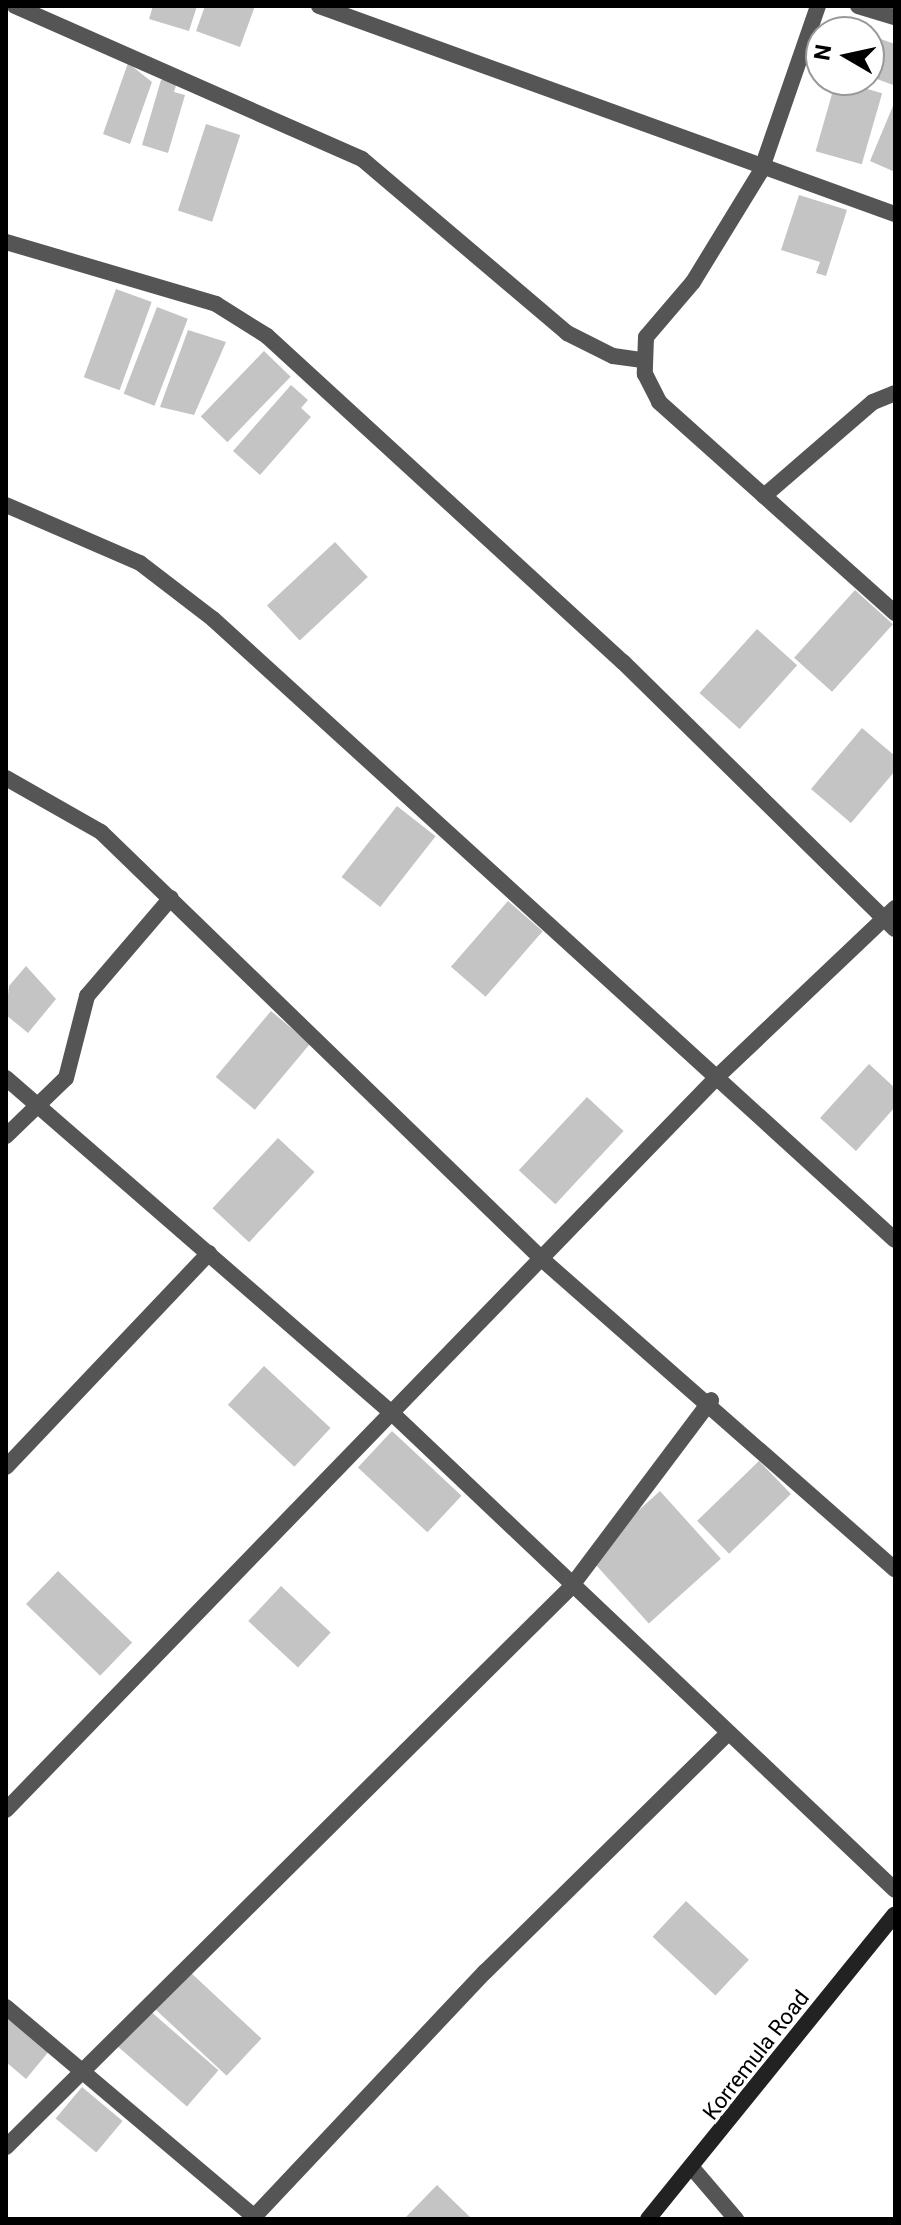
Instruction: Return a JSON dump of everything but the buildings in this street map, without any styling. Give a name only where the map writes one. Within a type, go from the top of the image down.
[{"type":"street","points":[[15,6],[362,159],[567,333],[613,356],[643,360]]},
{"type":"street","points":[[319,6],[761,171],[895,214]]},
{"type":"street","points":[[818,6],[761,171],[693,282],[646,337],[643,360],[659,402],[895,613]]},
{"type":"street","points":[[858,6],[895,17]]},
{"type":"street","points":[[6,242],[216,304],[267,336],[623,662],[891,919],[718,1076],[544,1261],[6,1810]]},
{"type":"street","points":[[764,496],[873,402],[895,393]]},
{"type":"street","points":[[6,505],[140,563],[213,619],[895,1240]]},
{"type":"street","points":[[6,778],[101,832],[544,1261],[711,1400],[895,1569]]},
{"type":"street","points":[[6,1136],[66,1078],[87,996],[171,898]]},
{"type":"street","points":[[6,1078],[394,1415],[570,1588],[895,1890]]},
{"type":"street","points":[[6,1467],[209,1253]]},
{"type":"street","points":[[6,2147],[570,1588],[711,1400]]},
{"type":"street","points":[[6,2007],[254,2218],[485,1972],[727,1734]]},
{"type":"street","name":"Korremula Road","points":[[648,2219],[694,2170],[895,1914]]},
{"type":"street","points":[[694,2170],[736,2219]]}]
